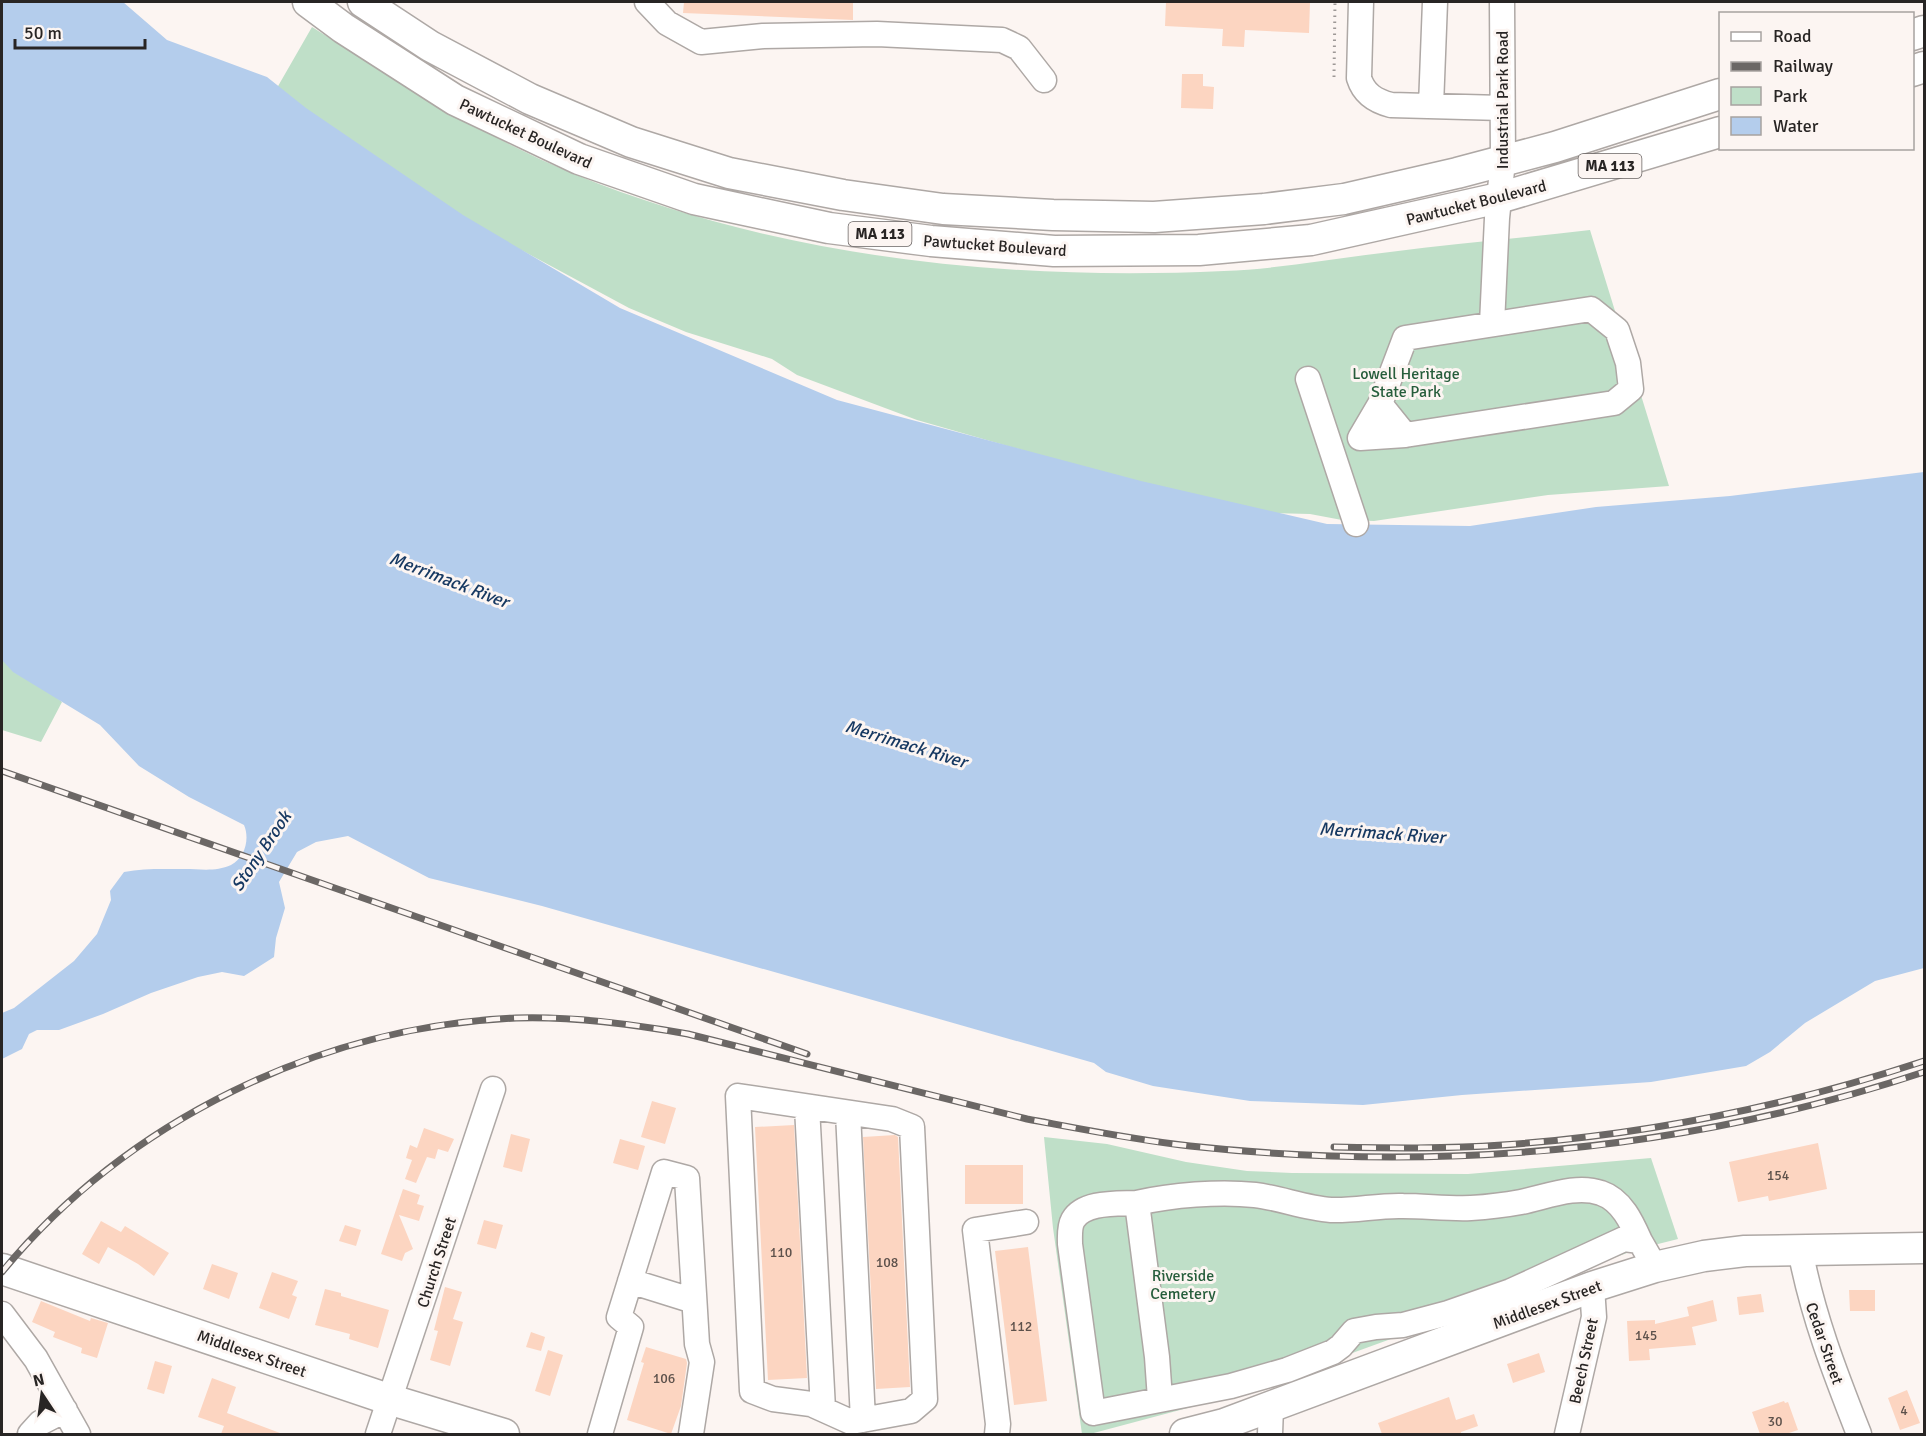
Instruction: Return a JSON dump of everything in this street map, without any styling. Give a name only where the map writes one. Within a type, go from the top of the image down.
[{"type":"main road","name":"Pawtucket Boulevard","points":[[308,2],[343,28],[455,100],[579,159],[694,199],[829,228],[931,241],[1054,251],[1198,250],[1311,240],[1499,198],[1719,132]]},
{"type":"main road","name":"Pawtucket Boulevard","points":[[363,2],[430,46],[530,99],[631,142],[729,172],[843,195],[943,209],[1053,215],[1154,217],[1264,209],[1344,199],[1555,147],[1719,94]]},
{"type":"main road","name":"Middlesex Street","points":[[1185,1434],[1224,1424],[1270,1421],[1592,1287],[1647,1254],[1704,1256],[1800,1248],[1924,1248]]},
{"type":"main road","name":"Middlesex Street","points":[[2,1269],[388,1399],[504,1434]]},
{"type":"street","points":[[647,2],[667,23],[701,42],[764,36],[877,34],[1002,40],[1019,48],[1044,80]]},
{"type":"street","points":[[1361,2],[1359,78],[1362,87],[1371,97],[1391,105],[1502,108]]},
{"type":"street","points":[[1431,106],[1435,2]]},
{"type":"street","name":"Industrial Park Road","points":[[1492,324],[1503,161],[1502,2]]},
{"type":"street","points":[[1331,447],[1360,438],[1405,435],[1614,403],[1631,389],[1628,363],[1617,330],[1591,309],[1405,338],[1380,404],[1360,438]]},
{"type":"street","points":[[1308,380],[1356,524]]},
{"type":"street","points":[[1380,404],[1405,435]]},
{"type":"street","name":"Church Street","points":[[378,1434],[493,1089]]},
{"type":"street","points":[[738,1096],[848,1113],[892,1119],[912,1127],[925,1400],[911,1411],[855,1425],[811,1404],[773,1399],[752,1391],[738,1096]]},
{"type":"street","points":[[807,1107],[823,1409]]},
{"type":"street","points":[[848,1113],[855,1425]]},
{"type":"street","points":[[600,1434],[631,1327],[619,1317],[664,1172],[687,1178],[697,1344],[702,1362],[691,1434]]},
{"type":"street","points":[[1588,1191],[1603,1193],[1617,1203],[1628,1215],[1647,1254],[1624,1239],[1511,1291],[1449,1313],[1403,1325],[1354,1331],[1333,1352],[1277,1373],[1231,1386],[1160,1399],[1093,1424],[1070,1244],[1071,1226],[1077,1215],[1087,1208],[1137,1203],[1158,1198],[1236,1193],[1331,1210],[1402,1206],[1448,1209],[1494,1206],[1548,1194],[1588,1191]]},
{"type":"street","points":[[1137,1203],[1160,1399]]},
{"type":"street","points":[[997,1434],[998,1424],[975,1230],[1026,1222]]},
{"type":"street","name":"Cedar Street","points":[[1800,1248],[1807,1288],[1827,1353],[1859,1434]]},
{"type":"street","points":[[630,1281],[694,1301]]},
{"type":"street","name":"Beech Street","points":[[1567,1434],[1594,1317],[1592,1287]]},
{"type":"street","points":[[2,1314],[36,1359],[78,1434]]},
{"type":"street","points":[[30,1434],[40,1422],[65,1410]]},
{"type":"path","points":[[1334,77],[1335,2]]},
{"type":"green space","name":"Lowell Heritage State Park","points":[[312,27],[473,125],[574,174],[652,203],[732,226],[812,244],[894,258],[976,267],[1059,272],[1224,271],[1590,230],[1669,486],[1548,495],[1374,521],[1342,520],[1310,514],[1238,512],[917,420],[797,375],[772,359],[686,332],[629,308],[523,251],[258,121]]},
{"type":"green space","points":[[2,652],[62,702],[41,742],[2,730]]},
{"type":"green space","name":"Riverside Cemetery","points":[[1044,1137],[1107,1144],[1186,1162],[1247,1171],[1292,1173],[1468,1174],[1651,1158],[1678,1239],[1638,1249],[1240,1394],[1090,1434],[1082,1434],[1053,1228]]},
{"type":"water","points":[[2,2],[123,2],[167,40],[267,77],[306,108],[463,215],[620,308],[837,400],[1141,481],[1327,524],[1470,526],[1596,507],[1730,496],[1924,472],[1924,968],[1875,981],[1805,1023],[1770,1052],[1746,1066],[1651,1082],[1462,1095],[1363,1105],[1250,1101],[1153,1086],[1106,1072],[1094,1063],[542,906],[429,878],[348,836],[316,842],[297,852],[279,882],[285,908],[276,938],[274,957],[244,976],[222,972],[198,977],[59,1030],[37,1030],[29,1034],[22,1049],[2,1059],[2,1013],[14,1008],[74,961],[97,934],[111,900],[110,891],[124,872],[147,869],[220,869],[240,858],[245,848],[246,830],[244,825],[189,797],[139,766],[100,725],[13,672],[2,660]]},
{"type":"building","points":[[684,2],[853,2],[853,20],[683,13]]},
{"type":"building","points":[[1166,2],[1310,2],[1309,33],[1245,30],[1244,47],[1222,46],[1223,29],[1165,26]]},
{"type":"building","points":[[1182,74],[1203,74],[1203,86],[1214,87],[1213,109],[1181,108]]},
{"type":"building","points":[[652,1101],[676,1108],[665,1144],[641,1137]]},
{"type":"building","points":[[794,1125],[807,1378],[768,1380],[755,1127]]},
{"type":"building","points":[[424,1128],[454,1139],[448,1152],[438,1149],[435,1159],[427,1157],[416,1183],[405,1179],[412,1160],[406,1158],[410,1145],[417,1148]]},
{"type":"building","points":[[511,1134],[530,1139],[522,1172],[503,1167]]},
{"type":"building","points":[[895,1135],[898,1137],[910,1387],[876,1389],[863,1137]]},
{"type":"building","points":[[620,1139],[645,1146],[638,1170],[613,1163]]},
{"type":"building","points":[[1818,1143],[1827,1189],[1769,1201],[1768,1196],[1738,1202],[1729,1162]]},
{"type":"building","points":[[965,1165],[1023,1165],[1023,1204],[965,1204]]},
{"type":"building","points":[[403,1189],[420,1195],[417,1204],[424,1206],[419,1221],[399,1215],[413,1249],[405,1253],[402,1261],[381,1254]]},
{"type":"building","points":[[484,1220],[503,1225],[496,1249],[477,1244]]},
{"type":"building","points":[[101,1221],[121,1232],[125,1226],[169,1253],[154,1276],[108,1247],[99,1264],[82,1254]]},
{"type":"building","points":[[345,1225],[361,1230],[356,1246],[339,1241]]},
{"type":"building","points":[[1028,1247],[1047,1401],[1014,1405],[995,1251]]},
{"type":"building","points":[[212,1264],[238,1273],[229,1299],[203,1289]]},
{"type":"building","points":[[272,1272],[298,1281],[292,1295],[297,1297],[289,1319],[259,1308]]},
{"type":"building","points":[[445,1287],[462,1292],[453,1319],[463,1322],[450,1366],[430,1360],[438,1331],[434,1330]]},
{"type":"building","points":[[325,1289],[389,1310],[378,1348],[349,1339],[350,1334],[315,1325]]},
{"type":"building","points":[[1849,1290],[1875,1290],[1875,1311],[1850,1311]]},
{"type":"building","points":[[1761,1294],[1764,1312],[1739,1315],[1737,1297]]},
{"type":"building","points":[[1713,1300],[1717,1321],[1692,1327],[1696,1345],[1649,1349],[1650,1360],[1629,1361],[1627,1321],[1655,1320],[1655,1324],[1689,1316],[1687,1307]]},
{"type":"building","points":[[41,1301],[90,1321],[91,1318],[108,1323],[97,1358],[81,1353],[82,1348],[53,1337],[55,1332],[32,1322]]},
{"type":"building","points":[[531,1332],[545,1337],[541,1351],[526,1347]]},
{"type":"building","points":[[646,1347],[686,1359],[681,1406],[671,1434],[627,1420],[644,1363],[641,1362]]},
{"type":"building","points":[[548,1350],[563,1355],[550,1396],[535,1391]]},
{"type":"building","points":[[1539,1353],[1545,1372],[1513,1383],[1507,1364]]},
{"type":"building","points":[[155,1361],[172,1366],[164,1394],[147,1389]]},
{"type":"building","points":[[212,1378],[236,1387],[227,1413],[280,1434],[221,1434],[224,1426],[198,1417]]},
{"type":"building","points":[[1907,1390],[1920,1423],[1900,1430],[1888,1398]]},
{"type":"building","points":[[1449,1397],[1456,1420],[1474,1414],[1478,1426],[1461,1432],[1461,1434],[1382,1434],[1378,1423]]},
{"type":"building","points":[[1784,1401],[1788,1402],[1798,1430],[1786,1434],[1760,1434],[1752,1412]]},
{"type":"railway","points":[[2,771],[807,1054]]},
{"type":"railway","points":[[2,1272],[52,1218],[107,1170],[168,1127],[232,1091],[300,1062],[371,1040],[443,1025],[538,1018],[603,1021],[646,1027],[688,1034],[1027,1119],[1108,1134],[1190,1146],[1284,1154],[1377,1157],[1469,1156],[1561,1149],[1652,1138],[1743,1121],[1834,1099],[1924,1072]]},
{"type":"railway","points":[[1334,1147],[1481,1146],[1610,1134],[1769,1105],[1924,1061]]},
{"type":"water label","name":"Merrimack River","points":[[449,580]]},
{"type":"water label","name":"Merrimack River","points":[[906,744]]},
{"type":"water label","name":"Merrimack River","points":[[1382,833]]},
{"type":"water label","name":"Stony Brook","points":[[261,851]]}]
